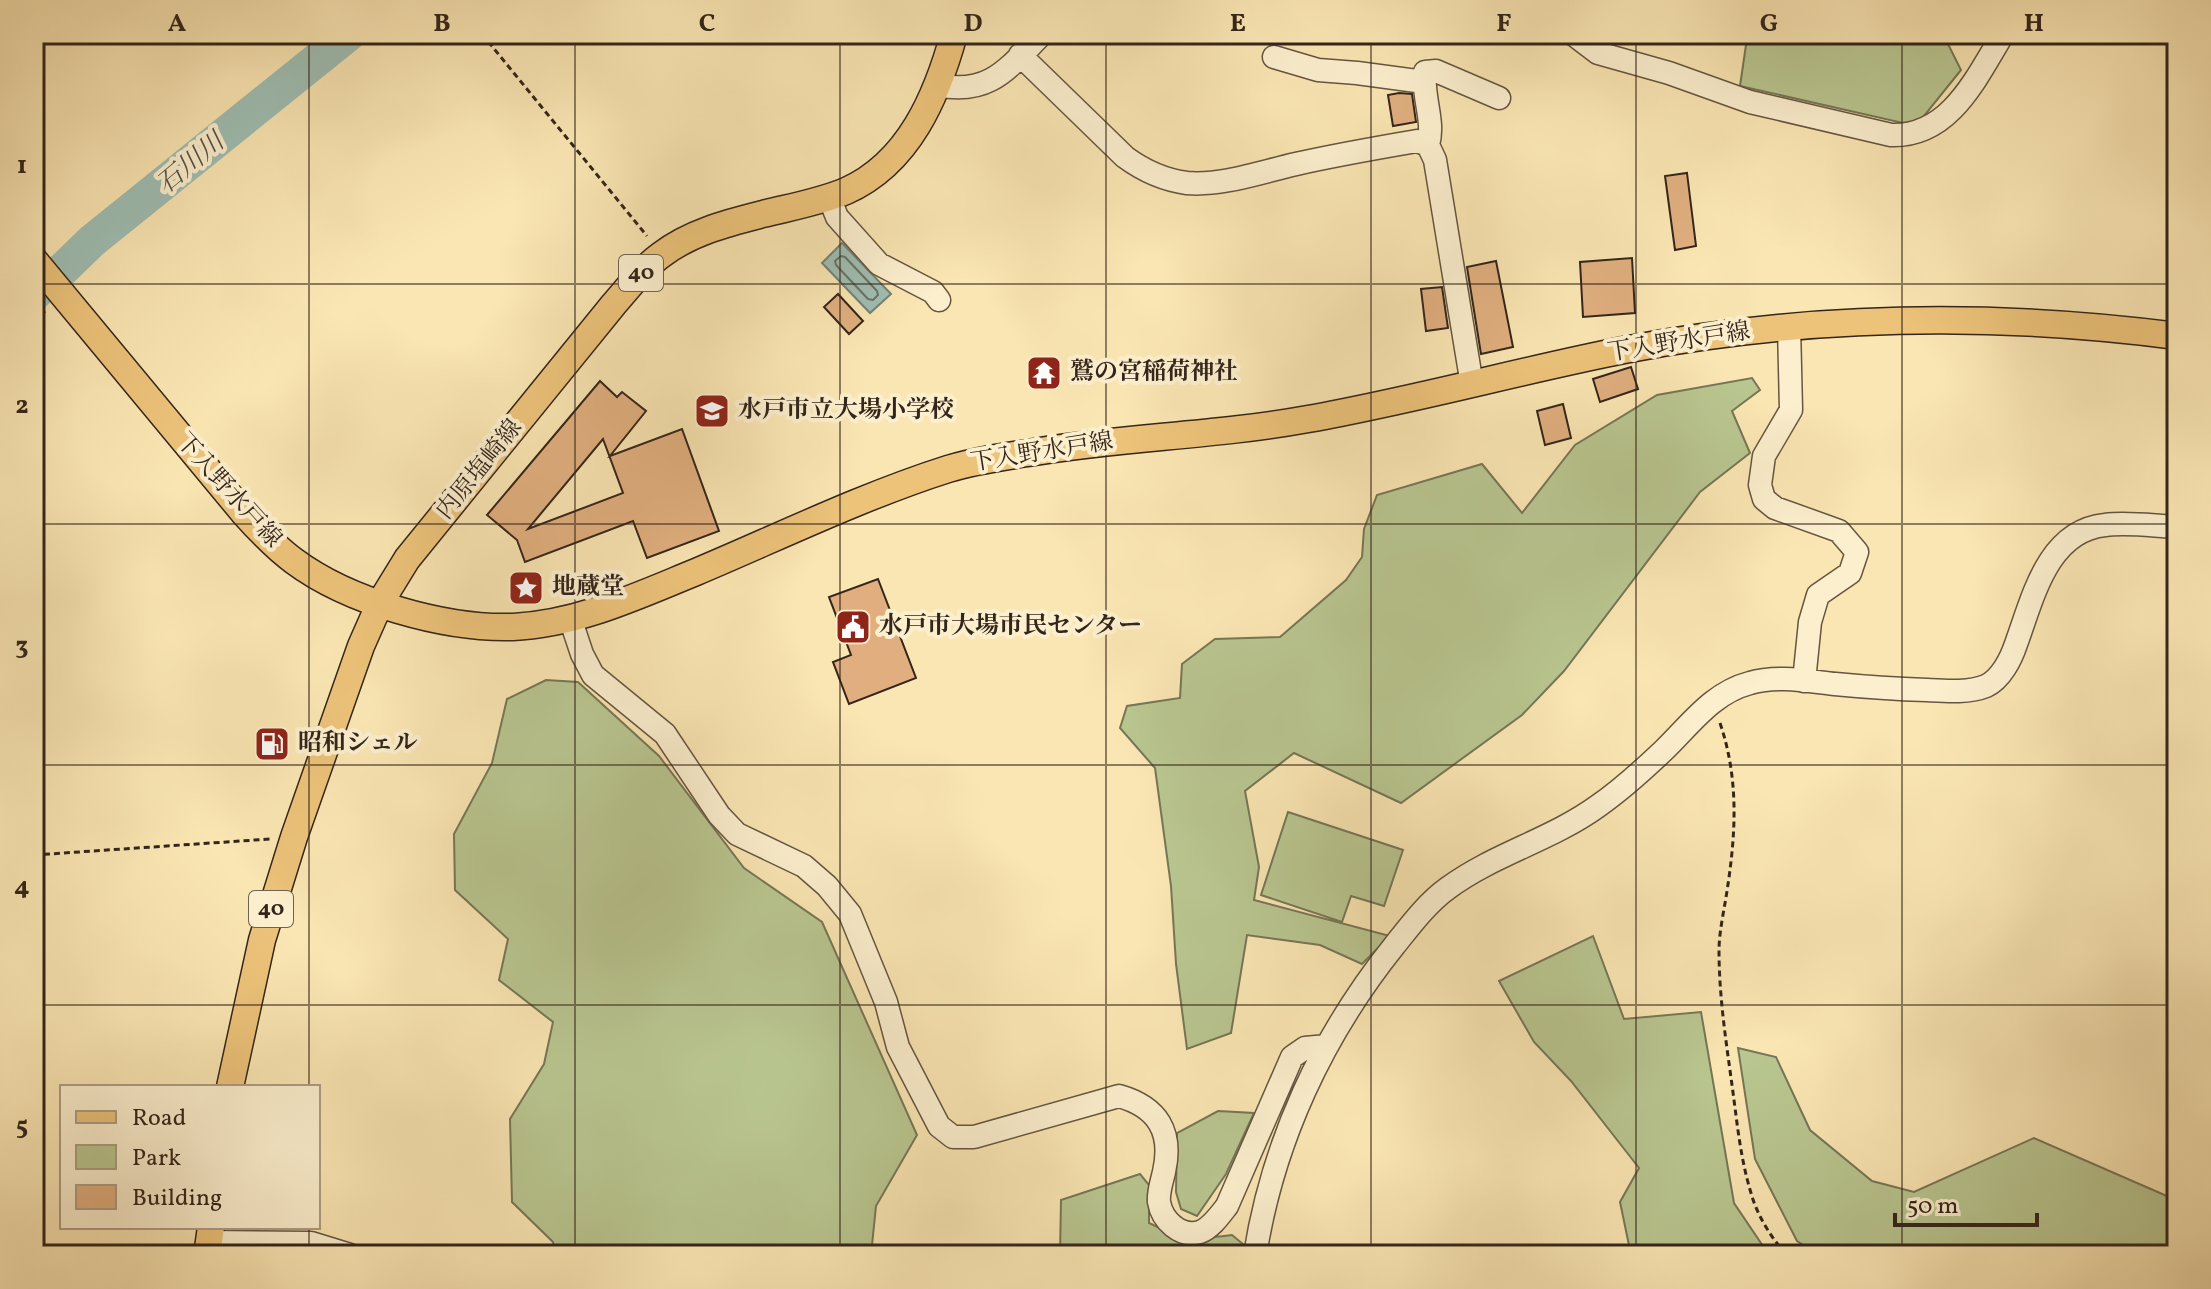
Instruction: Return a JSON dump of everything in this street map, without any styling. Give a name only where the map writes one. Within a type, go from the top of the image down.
[{"type":"main road","name":"内原塩崎線","points":[[230,1085],[262,940],[294,837],[361,646],[380,603],[407,559],[614,304],[662,254],[719,225],[849,189],[892,158],[918,124],[937,85],[954,34]]},
{"type":"main road","name":"下入野水戸線","points":[[47,275],[273,545],[319,577],[380,603],[446,622],[487,627],[528,626],[596,611],[883,493],[952,468],[1067,446],[1266,426],[1351,411],[1627,350],[1789,326],[1928,320],[2019,321],[2177,336]]},
{"type":"street","points":[[937,85],[969,88],[991,82],[1042,34]]},
{"type":"street","points":[[1573,34],[1598,53],[1669,73],[1750,102],[1891,135],[1908,135],[1941,120],[1959,102],[2003,34]]},
{"type":"street","points":[[1020,55],[1125,157],[1139,167],[1170,180],[1191,183],[1223,180],[1417,141],[1428,145]]},
{"type":"street","points":[[1274,57],[1318,70],[1424,82]]},
{"type":"street","points":[[1472,385],[1435,160],[1428,145],[1431,133],[1425,72],[1436,71],[1499,98]]},
{"type":"street","points":[[829,197],[837,217],[879,264],[933,292],[939,300]]},
{"type":"street","points":[[1789,326],[1791,410],[1764,456],[1760,485],[1764,499],[1775,508],[1839,531],[1857,552],[1850,573],[1818,595],[1810,622],[1804,681]]},
{"type":"street","points":[[1255,1255],[1280,1150],[1294,1113],[1327,1046],[1366,981],[1414,922],[1446,889],[1598,806],[1663,750],[1712,701],[1731,689],[1765,679],[1942,691],[1986,686],[1999,677],[2013,653],[2047,566],[2057,549],[2070,537],[2088,528],[2107,524],[2177,527]]},
{"type":"street","points":[[570,618],[593,675],[665,734],[719,815],[737,834],[804,866],[827,886],[850,914],[886,1002],[898,1047],[939,1126],[953,1137],[974,1137],[1119,1096],[1136,1101],[1150,1111],[1163,1128],[1168,1145],[1158,1198],[1161,1212],[1168,1223],[1178,1229],[1199,1232],[1213,1223],[1227,1206],[1292,1057],[1305,1048],[1327,1046]]},
{"type":"street","points":[[209,1241],[311,1243],[350,1255]]},
{"type":"path","points":[[482,34],[662,254]]},
{"type":"path","points":[[1712,701],[1728,748],[1735,792],[1735,834],[1719,950],[1725,1034],[1741,1154],[1751,1195],[1763,1222],[1787,1255]]},
{"type":"path","points":[[34,855],[294,837]]},
{"type":"green space","points":[[1743,34],[1943,34],[1961,70],[1916,126],[1740,86],[1747,38]]},
{"type":"green space","points":[[1752,378],[1760,390],[1732,411],[1750,453],[1700,492],[1564,671],[1522,715],[1401,803],[1294,753],[1245,791],[1259,867],[1254,900],[1390,936],[1362,964],[1320,945],[1247,935],[1231,1033],[1187,1049],[1176,964],[1171,886],[1155,768],[1120,728],[1127,706],[1180,698],[1182,664],[1215,639],[1280,637],[1346,580],[1362,557],[1364,529],[1377,495],[1482,464],[1522,513],[1575,445],[1657,395]]},
{"type":"green space","points":[[546,680],[578,682],[659,756],[744,868],[822,922],[917,1135],[876,1206],[871,1255],[555,1255],[553,1242],[512,1202],[510,1119],[544,1064],[553,1022],[499,980],[508,939],[455,890],[454,834],[492,763],[507,699]]},
{"type":"green space","points":[[1288,812],[1403,850],[1384,906],[1351,896],[1342,922],[1261,895]]},
{"type":"green space","points":[[1593,936],[1624,1019],[1701,1012],[1734,1203],[1769,1255],[1631,1255],[1620,1202],[1639,1168],[1571,1081],[1534,1042],[1499,981]]},
{"type":"green space","points":[[1738,1048],[1776,1057],[1810,1130],[1872,1181],[1914,1192],[2034,1138],[2176,1200],[2177,1255],[1819,1255],[1797,1241],[1755,1159]]},
{"type":"green space","points":[[1218,1111],[1254,1113],[1226,1174],[1197,1216],[1181,1209],[1176,1192],[1177,1133]]},
{"type":"green space","points":[[1140,1174],[1149,1185],[1149,1223],[1189,1237],[1232,1235],[1243,1244],[1240,1255],[1060,1255],[1061,1200]]},
{"type":"water","points":[[842,243],[891,294],[870,313],[822,263]]},
{"type":"building","points":[[1412,94],[1416,122],[1393,126],[1388,95]]},
{"type":"building","points":[[1687,173],[1696,246],[1675,250],[1665,176]]},
{"type":"building","points":[[1632,258],[1635,313],[1583,317],[1580,262]]},
{"type":"building","points":[[1496,261],[1513,347],[1481,354],[1467,267]]},
{"type":"building","points":[[1442,287],[1448,328],[1426,331],[1421,289]]},
{"type":"building","points":[[838,294],[863,321],[849,334],[824,307]]},
{"type":"building","points":[[1631,367],[1638,389],[1600,402],[1593,379]]},
{"type":"building","points":[[600,381],[617,397],[622,392],[646,411],[610,456],[682,429],[719,531],[647,558],[633,521],[525,562],[517,540],[487,515]],"holes":[[[603,439],[623,493],[528,529]]]},
{"type":"building","points":[[1563,404],[1571,438],[1545,445],[1537,411]]},
{"type":"building","points":[[878,579],[916,678],[849,704],[833,662],[851,655],[829,597]]},
{"type":"waterway","name":"石川川","points":[[34,294],[92,241],[349,34]]},
{"type":"place","name":"鷲の宮稲荷神社","points":[[1044,373]]},
{"type":"place","name":"水戸市立大場小学校","points":[[712,411]]},
{"type":"place","name":"地蔵堂","points":[[526,588]]},
{"type":"place","name":"水戸市大場市民センター","points":[[853,627]]},
{"type":"place","name":"昭和シェル","points":[[272,744]]}]
